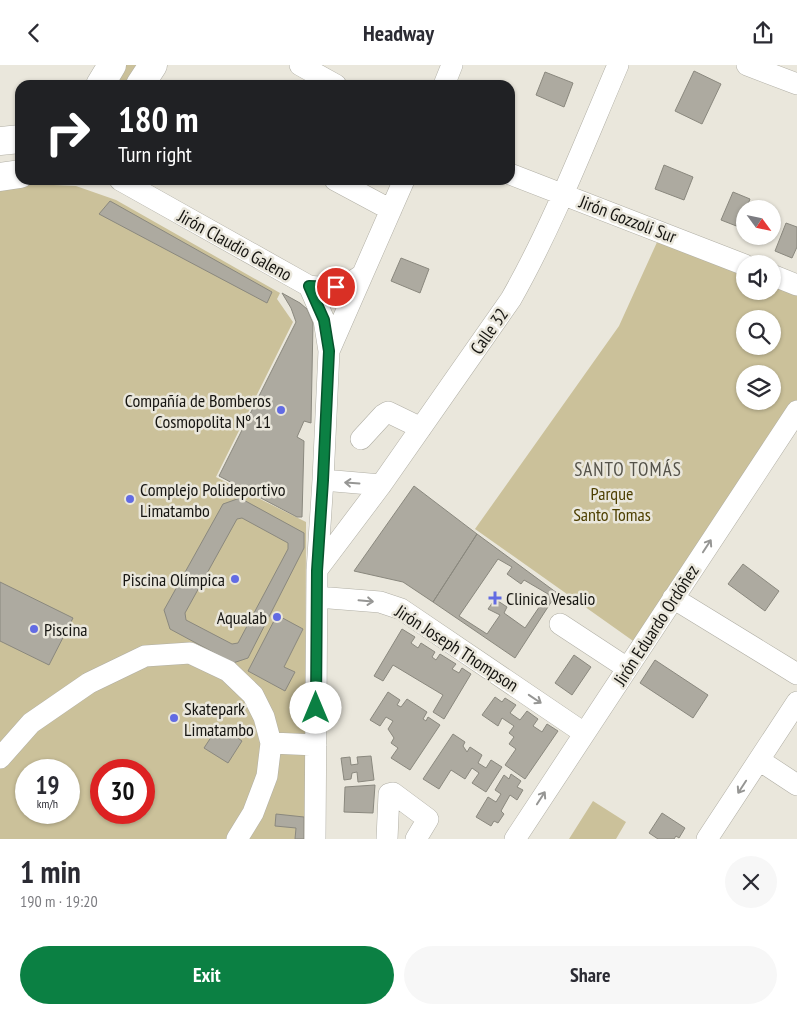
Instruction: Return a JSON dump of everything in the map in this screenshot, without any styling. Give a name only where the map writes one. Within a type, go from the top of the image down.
[{"type":"main road","points":[[103,80],[112,65]]},
{"type":"main road","points":[[0,141],[15,140]]},
{"type":"main road","points":[[0,177],[15,175]]},
{"type":"street","points":[[300,65],[327,80]]},
{"type":"street","points":[[446,80],[452,65]]},
{"type":"street","name":"Calle 32","points":[[317,571],[381,485],[511,299],[526,273],[563,194],[618,65]]},
{"type":"street","points":[[747,65],[797,84]]},
{"type":"street","name":"Jirón Gozzoli Sur","points":[[515,176],[736,261]]},
{"type":"street","name":"Jirón Claudio Galeno","points":[[129,185],[309,286],[324,320],[329,351],[317,571],[315,839]]},
{"type":"street","points":[[344,185],[391,210]]},
{"type":"street","points":[[329,351],[402,185]]},
{"type":"street","points":[[309,286],[340,287],[362,275]]},
{"type":"street","points":[[781,279],[797,285]]},
{"type":"street","name":"Jirón Eduardo Ordóñez","points":[[515,839],[797,411]]},
{"type":"street","points":[[361,439],[386,412],[392,413],[420,428]]},
{"type":"street","points":[[323,480],[381,485]]},
{"type":"street","name":"Jirón Joseph Thompson","points":[[317,597],[380,602],[401,609],[584,733]]},
{"type":"street","points":[[673,598],[797,674]]},
{"type":"street","points":[[560,625],[627,669]]},
{"type":"street","points":[[0,758],[31,723],[89,683],[145,657],[190,653],[228,671],[253,695],[264,717],[271,743],[268,776],[252,813],[237,839]]},
{"type":"street","points":[[707,839],[797,702]]},
{"type":"street","points":[[271,743],[316,745]]},
{"type":"street","points":[[759,760],[797,785]]},
{"type":"street","points":[[387,839],[389,795],[393,793],[428,819],[416,839]]},
{"type":"green space","points":[[126,65],[144,65],[134,80],[116,80]]},
{"type":"green space","name":"Complejo Polideportivo Limatambo","points":[[21,185],[76,186],[116,200],[280,293],[277,299],[293,322],[216,477],[306,522],[305,839],[0,839],[0,187]]},
{"type":"green space","name":"Parque Santo Tomas","points":[[658,240],[736,270],[736,300],[781,300],[781,288],[797,295],[797,401],[636,643],[475,529],[619,326]]},
{"type":"green space","points":[[593,801],[626,822],[616,839],[569,839]]},
{"type":"building","points":[[694,71],[721,84],[702,124],[675,111]]},
{"type":"building","points":[[545,72],[573,83],[564,107],[536,95]]},
{"type":"building","points":[[664,165],[693,177],[684,200],[655,189]]},
{"type":"building","points":[[733,192],[750,199],[736,200],[736,226],[721,220]]},
{"type":"building","points":[[110,201],[272,292],[267,303],[99,214]]},
{"type":"building","points":[[786,223],[797,227],[797,247],[792,258],[775,251],[777,245],[781,245],[781,236]]},
{"type":"building","points":[[401,258],[429,269],[420,293],[391,281]]},
{"type":"building","name":"Compañía de Bomberos Cosmopolita Nº 11","points":[[282,293],[307,309],[313,323],[311,423],[304,421],[297,437],[304,441],[302,517],[297,517],[219,476],[296,322],[291,308]]},
{"type":"building","points":[[414,486],[477,534],[433,602],[403,582],[354,571]]},
{"type":"building","points":[[240,498],[304,533],[304,548],[248,658],[233,663],[170,629],[164,610],[223,504]],"holes":[[[242,518],[288,543],[288,549],[238,643],[232,644],[186,620],[185,613],[237,519]]]},
{"type":"building","name":"Clinica Vesalio","points":[[477,534],[557,593],[515,658],[433,602]]},
{"type":"building","points":[[498,559],[512,567],[507,574],[521,584],[524,580],[548,594],[525,628],[504,613],[507,607],[495,599],[488,609],[500,615],[487,634],[459,616]]},
{"type":"building","points":[[743,564],[779,591],[765,611],[728,584]]},
{"type":"building","name":"Piscina","points":[[0,582],[73,618],[49,665],[0,641]]},
{"type":"building","points":[[277,615],[303,629],[284,667],[295,672],[285,691],[248,671]]},
{"type":"building","points":[[402,629],[415,637],[411,643],[418,648],[421,643],[435,652],[432,657],[436,660],[440,654],[456,664],[452,669],[459,673],[462,668],[471,674],[444,719],[433,712],[443,695],[393,665],[383,681],[374,676]]},
{"type":"building","points":[[574,655],[591,667],[572,695],[555,683]]},
{"type":"building","points":[[655,660],[708,695],[693,718],[640,683]]},
{"type":"building","points":[[388,692],[400,700],[397,705],[401,707],[407,699],[427,712],[423,719],[426,721],[428,717],[440,725],[410,770],[391,758],[398,748],[391,743],[394,738],[388,729],[393,721],[386,717],[380,726],[370,720]]},
{"type":"building","points":[[495,697],[502,702],[505,698],[516,705],[510,713],[520,720],[527,711],[538,719],[533,726],[542,732],[547,724],[558,731],[525,779],[505,765],[516,749],[509,744],[514,737],[509,733],[514,726],[502,718],[498,726],[482,715]]},
{"type":"building","points":[[219,725],[242,741],[228,763],[204,748]]},
{"type":"building","points":[[453,734],[465,742],[463,746],[467,752],[470,747],[482,755],[478,763],[486,768],[491,760],[502,767],[486,792],[472,783],[479,773],[472,768],[465,779],[451,770],[439,789],[423,779]]},
{"type":"building","points":[[371,756],[374,780],[358,782],[357,772],[352,773],[351,779],[344,780],[341,758],[350,757],[351,765],[358,764],[357,757]]},
{"type":"building","points":[[511,774],[521,781],[517,787],[523,790],[517,800],[510,795],[501,811],[504,814],[498,823],[494,821],[491,826],[476,817],[488,797],[496,802],[501,794],[495,790],[504,775],[509,779]]},
{"type":"building","points":[[375,785],[373,813],[344,812],[345,787]]},
{"type":"building","points":[[662,813],[685,828],[679,838],[676,836],[674,839],[658,839],[649,833]]},
{"type":"building","points":[[276,814],[304,817],[304,839],[295,839],[296,828],[275,826]]},
{"type":"place","name":"Compañía de Bomberos Cosmopolita Nº 11","points":[[281,410]]},
{"type":"place","name":"Complejo Polideportivo Limatambo","points":[[130,499]]},
{"type":"place","name":"Piscina Olímpica","points":[[235,579]]},
{"type":"place","name":"Clinica Vesalio","points":[[495,598]]},
{"type":"place","name":"Aqualab","points":[[277,617]]},
{"type":"place","name":"Piscina","points":[[34,629]]},
{"type":"place","name":"Skatepark Limatambo","points":[[174,718]]},
{"type":"district","name":"SANTO TOMÁS","points":[[628,469]]},
{"type":"route","points":[[316,708],[317,571],[329,351],[322,312],[309,286],[336,287]]}]
